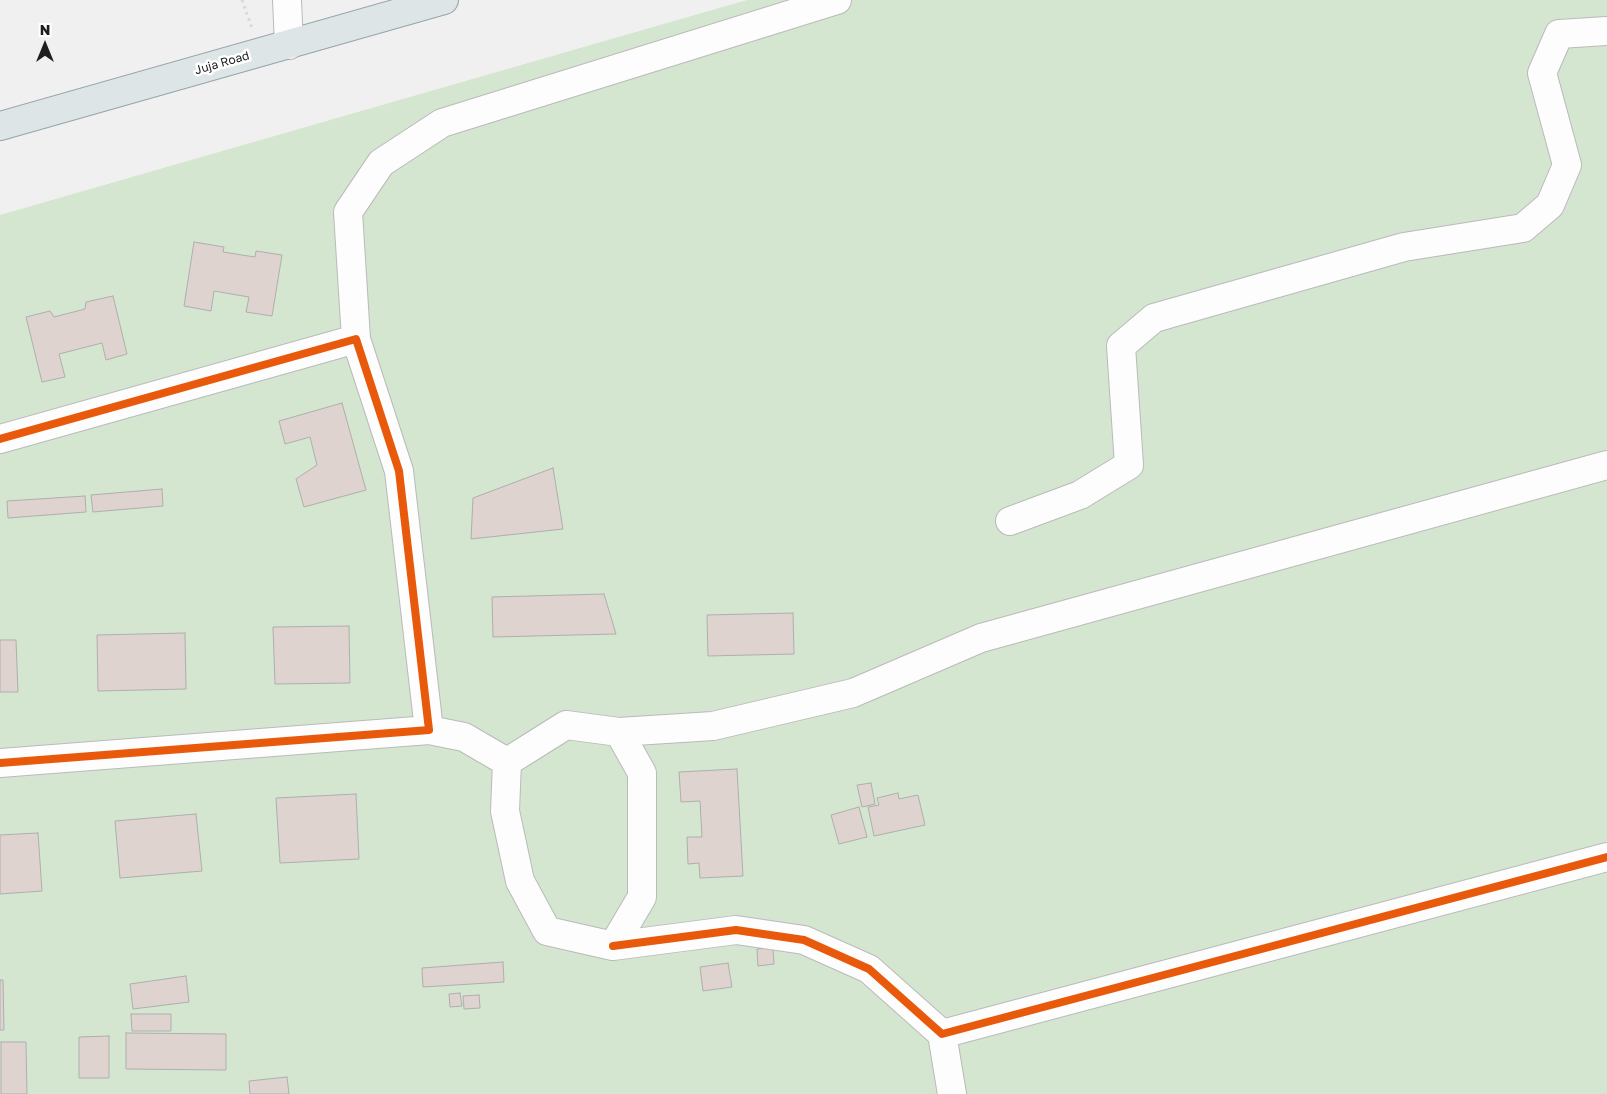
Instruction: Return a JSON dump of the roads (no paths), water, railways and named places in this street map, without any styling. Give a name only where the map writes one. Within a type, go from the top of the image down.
[{"type":"main road","name":"Juja Road","points":[[0,126],[289,45],[381,9],[434,1]]},
{"type":"street","points":[[287,0],[289,45]]},
{"type":"street","points":[[429,730],[399,471],[356,339],[348,212],[381,163],[442,123],[836,0]]},
{"type":"street","points":[[1010,521],[1080,495],[1129,464],[1121,346],[1154,318],[1404,246],[1523,228],[1550,205],[1567,165],[1542,73],[1560,34],[1607,31]]},
{"type":"street","points":[[0,439],[356,339]]},
{"type":"street","points":[[507,762],[566,725],[619,732],[713,726],[853,693],[981,638],[1607,465]]},
{"type":"street","points":[[0,764],[429,730],[464,737],[507,762]]},
{"type":"street","points":[[613,946],[642,897],[642,773],[619,732]]},
{"type":"street","points":[[507,762],[506,811],[520,881],[547,931],[613,946],[736,930],[804,940],[869,969],[942,1034],[952,1094]]},
{"type":"street","points":[[942,1034],[1607,858]]}]
